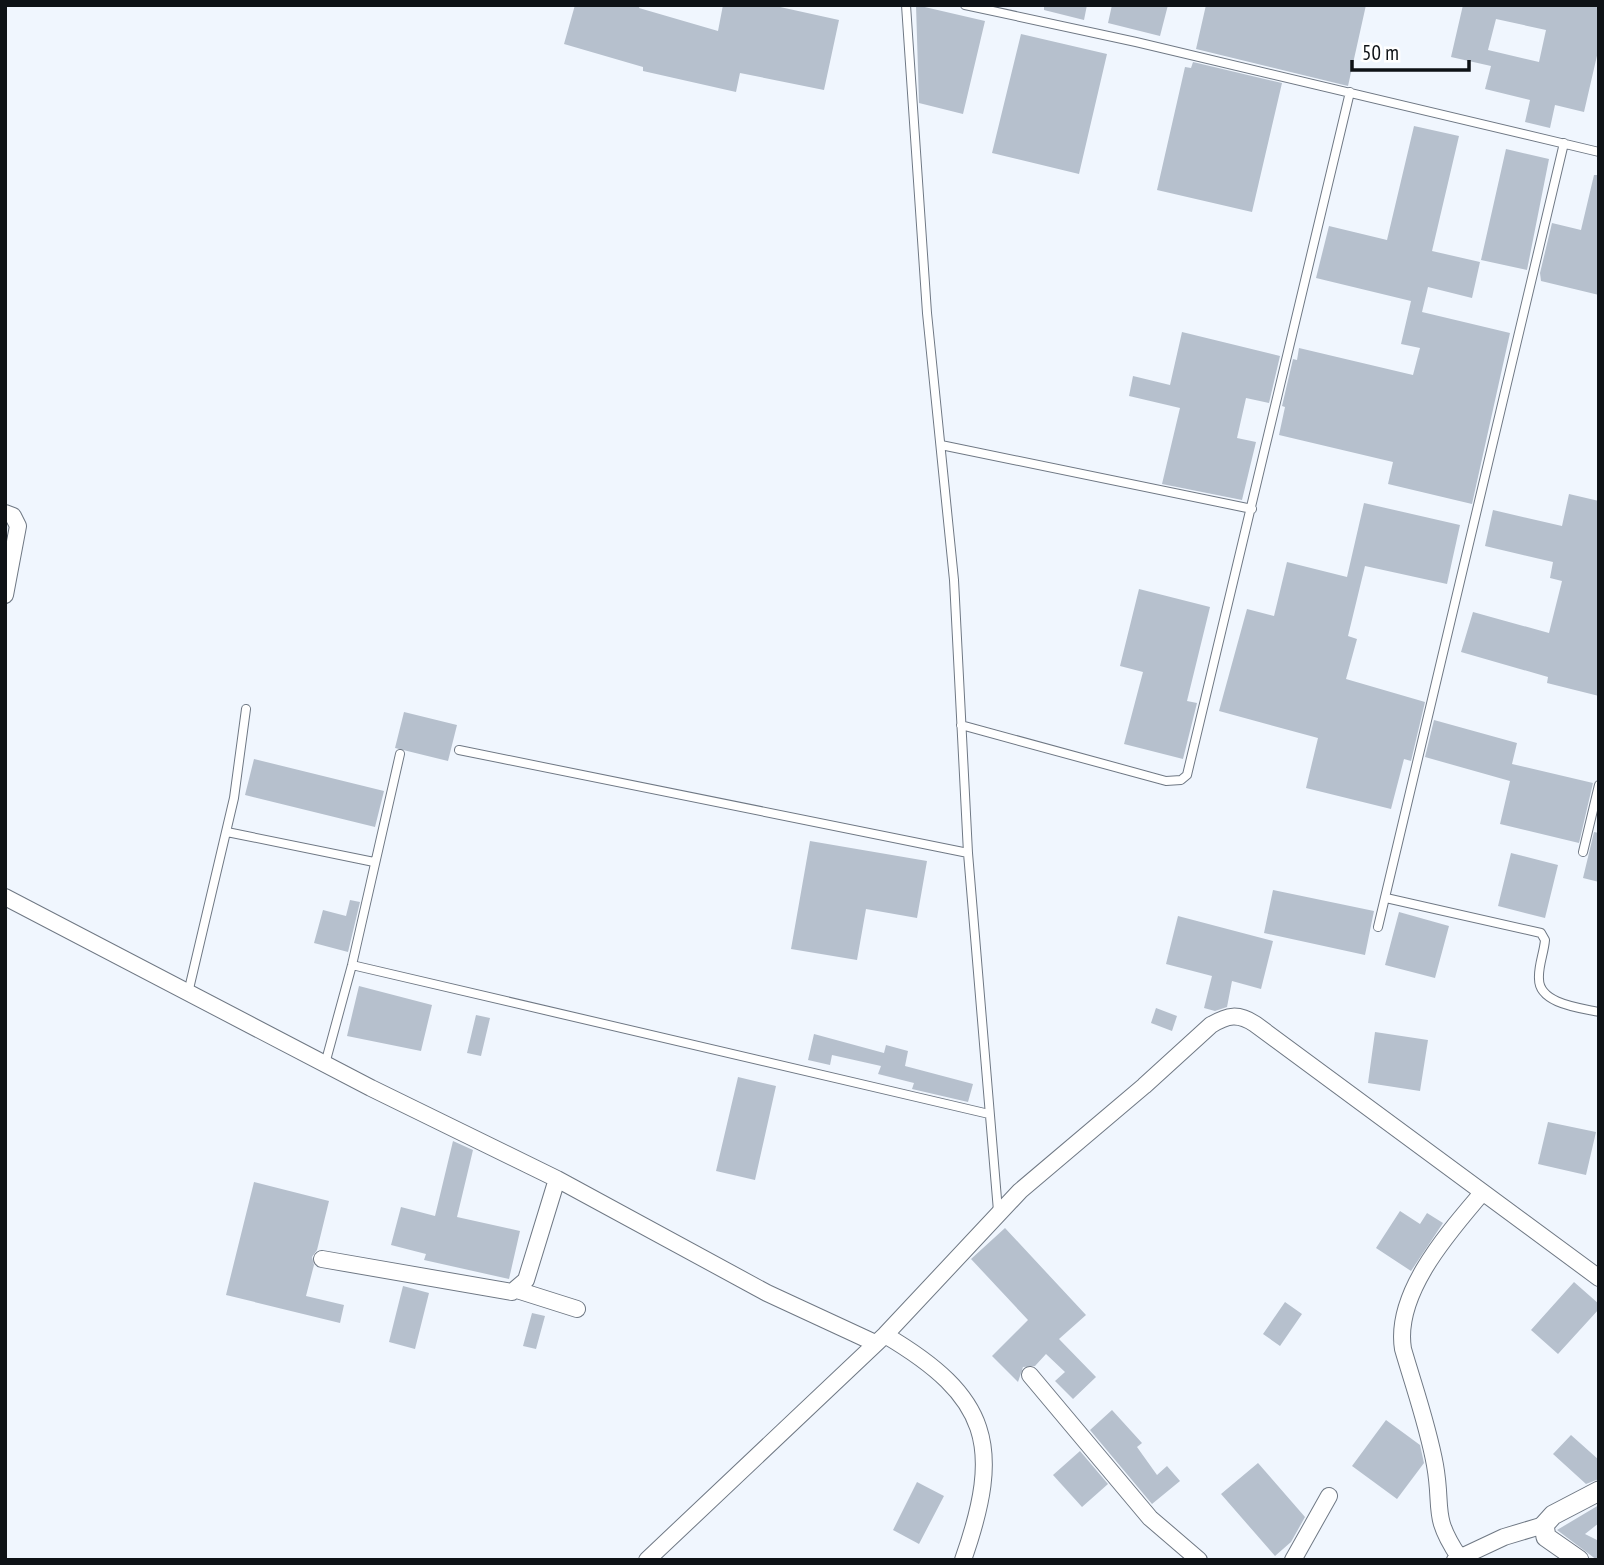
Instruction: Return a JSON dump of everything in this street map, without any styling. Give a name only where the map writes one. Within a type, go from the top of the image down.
[{"type":"street","points":[[5,513],[13,516],[18,526],[5,595]]},
{"type":"street","points":[[5,897],[325,1064],[557,1179],[767,1293],[880,1339],[945,1376],[960,1392],[984,1446],[986,1479],[963,1560]]},
{"type":"street","points":[[647,1560],[880,1339],[998,1212],[1211,1025],[1233,1015],[1244,1017],[1255,1024],[1599,1278]]},
{"type":"street","points":[[517,1290],[526,1280],[557,1179]]},
{"type":"street","points":[[1482,1193],[1432,1257],[1410,1301],[1402,1329],[1403,1349],[1435,1465],[1438,1516],[1445,1535],[1457,1559],[1504,1537],[1544,1525],[1553,1515],[1599,1491]]},
{"type":"street","points":[[322,1259],[498,1291],[517,1290],[577,1309]]},
{"type":"street","points":[[1030,1375],[1150,1518],[1199,1560]]},
{"type":"street","points":[[1293,1560],[1329,1496]]},
{"type":"street","points":[[1544,1525],[1546,1537],[1579,1560]]},
{"type":"lane","points":[[906,5],[927,313],[954,580],[968,853],[998,1212]]},
{"type":"lane","points":[[965,5],[1350,92],[1599,152]]},
{"type":"lane","points":[[961,725],[1166,781],[1181,780],[1190,769],[1350,92]]},
{"type":"lane","points":[[1378,927],[1564,143]]},
{"type":"lane","points":[[941,445],[1252,509]]},
{"type":"lane","points":[[188,993],[227,832],[246,709]]},
{"type":"lane","points":[[459,750],[968,853]]},
{"type":"lane","points":[[325,1064],[352,965],[400,754]]},
{"type":"lane","points":[[1583,852],[1599,785]]},
{"type":"lane","points":[[227,832],[374,862]]},
{"type":"lane","points":[[1386,898],[1541,933],[1545,940],[1538,978],[1543,990],[1559,1003],[1599,1012]]},
{"type":"lane","points":[[352,965],[989,1114]]},
{"type":"building","points":[[575,5],[640,5],[639,8],[718,31],[723,5],[771,5],[839,20],[824,90],[740,73],[736,92],[643,71],[643,67],[564,44]]},
{"type":"building","points":[[916,5],[985,21],[963,114],[919,103]]},
{"type":"building","points":[[1044,5],[1087,5],[1084,20],[1044,10]]},
{"type":"building","points":[[1112,5],[1168,5],[1160,36],[1108,23]]},
{"type":"building","points":[[1206,5],[1366,5],[1348,86],[1196,49]]},
{"type":"building","points":[[1463,5],[1599,5],[1599,47],[1584,112],[1555,105],[1550,128],[1525,122],[1530,100],[1485,89],[1491,66],[1451,57]],"holes":[[[1496,19],[1546,30],[1539,62],[1488,50]]]},
{"type":"building","points":[[1021,34],[1107,54],[1079,174],[992,153]]},
{"type":"building","points":[[1193,62],[1282,83],[1252,212],[1157,190],[1185,67],[1191,68]]},
{"type":"building","points":[[1414,126],[1459,136],[1432,251],[1480,262],[1472,298],[1428,287],[1422,312],[1510,333],[1472,504],[1388,484],[1393,462],[1279,435],[1285,407],[1282,406],[1293,359],[1297,360],[1299,348],[1413,375],[1420,348],[1401,344],[1411,301],[1316,278],[1329,226],[1387,240]]},
{"type":"building","points":[[1506,149],[1549,159],[1527,270],[1481,260]]},
{"type":"building","points":[[1594,175],[1599,175],[1599,295],[1541,281],[1540,273],[1552,223],[1581,230]]},
{"type":"building","points":[[1182,332],[1280,356],[1269,403],[1246,398],[1237,438],[1256,442],[1242,500],[1162,484],[1180,408],[1129,396],[1133,376],[1170,385]]},
{"type":"building","points":[[1569,494],[1599,501],[1599,696],[1547,683],[1548,677],[1461,652],[1473,612],[1549,633],[1562,581],[1550,578],[1553,562],[1485,546],[1493,510],[1562,526]]},
{"type":"building","points":[[1364,503],[1460,525],[1447,584],[1365,566],[1348,636],[1357,639],[1346,679],[1425,702],[1411,761],[1404,759],[1391,809],[1306,788],[1318,738],[1219,711],[1247,609],[1274,616],[1287,562],[1347,577]]},
{"type":"building","points":[[1139,589],[1210,607],[1187,701],[1197,703],[1183,759],[1124,744],[1143,672],[1120,666]]},
{"type":"building","points":[[404,712],[457,725],[448,761],[395,748]]},
{"type":"building","points":[[1434,720],[1517,743],[1512,764],[1593,783],[1579,843],[1500,824],[1510,781],[1425,757]]},
{"type":"building","points":[[254,759],[384,791],[375,827],[245,795]]},
{"type":"building","points":[[1594,832],[1599,833],[1599,882],[1583,878]]},
{"type":"building","points":[[810,841],[927,861],[917,918],[866,909],[857,960],[791,949]]},
{"type":"building","points":[[1511,853],[1558,865],[1545,918],[1498,906]]},
{"type":"building","points":[[1273,890],[1374,911],[1365,955],[1264,933]]},
{"type":"building","points":[[350,900],[360,902],[348,952],[314,943],[323,910],[346,916]]},
{"type":"building","points":[[1399,912],[1449,926],[1435,978],[1385,965]]},
{"type":"building","points":[[1178,916],[1273,941],[1261,989],[1232,981],[1227,1007],[1215,1011],[1204,1008],[1212,976],[1166,964]]},
{"type":"building","points":[[359,986],[432,1005],[421,1051],[347,1036]]},
{"type":"building","points":[[1156,1008],[1177,1016],[1172,1031],[1151,1023]]},
{"type":"building","points":[[476,1015],[490,1018],[481,1056],[467,1053]]},
{"type":"building","points":[[1375,1032],[1428,1040],[1420,1091],[1368,1083]]},
{"type":"building","points":[[814,1034],[884,1053],[886,1045],[908,1051],[905,1066],[973,1084],[968,1102],[912,1089],[914,1083],[878,1074],[881,1066],[832,1055],[830,1065],[808,1060]]},
{"type":"building","points":[[738,1077],[776,1086],[755,1180],[716,1171]]},
{"type":"building","points":[[1548,1122],[1596,1132],[1586,1175],[1538,1164]]},
{"type":"building","points":[[453,1141],[473,1150],[457,1217],[520,1231],[509,1279],[424,1260],[426,1254],[391,1245],[401,1207],[435,1216]]},
{"type":"building","points":[[254,1182],[329,1201],[317,1250],[312,1257],[314,1265],[306,1296],[344,1305],[340,1323],[226,1295]]},
{"type":"building","points":[[1400,1211],[1420,1224],[1427,1213],[1443,1223],[1411,1271],[1376,1248]]},
{"type":"building","points":[[1005,1228],[1086,1315],[1059,1339],[1096,1377],[1073,1399],[1055,1381],[1065,1372],[1046,1354],[1035,1366],[1023,1367],[1018,1382],[992,1356],[1028,1320],[971,1259]]},
{"type":"building","points":[[1574,1282],[1599,1304],[1599,1309],[1558,1354],[1531,1330]]},
{"type":"building","points":[[403,1286],[429,1293],[415,1349],[389,1342]]},
{"type":"building","points":[[1285,1302],[1302,1314],[1280,1346],[1263,1334]]},
{"type":"building","points":[[532,1313],[545,1316],[536,1349],[523,1346]]},
{"type":"building","points":[[1112,1410],[1142,1443],[1137,1447],[1157,1475],[1167,1466],[1180,1481],[1152,1504],[1090,1430]]},
{"type":"building","points":[[1386,1420],[1420,1445],[1424,1463],[1397,1499],[1352,1466]]},
{"type":"building","points":[[1571,1435],[1599,1460],[1599,1479],[1586,1484],[1553,1454]]},
{"type":"building","points":[[1080,1451],[1108,1484],[1082,1507],[1053,1475]]},
{"type":"building","points":[[1258,1463],[1305,1517],[1291,1542],[1275,1556],[1221,1494]]},
{"type":"building","points":[[917,1482],[944,1496],[919,1544],[893,1530]]},
{"type":"building","points":[[1599,1505],[1599,1523],[1585,1534],[1599,1541],[1597,1560],[1557,1530]]}]
